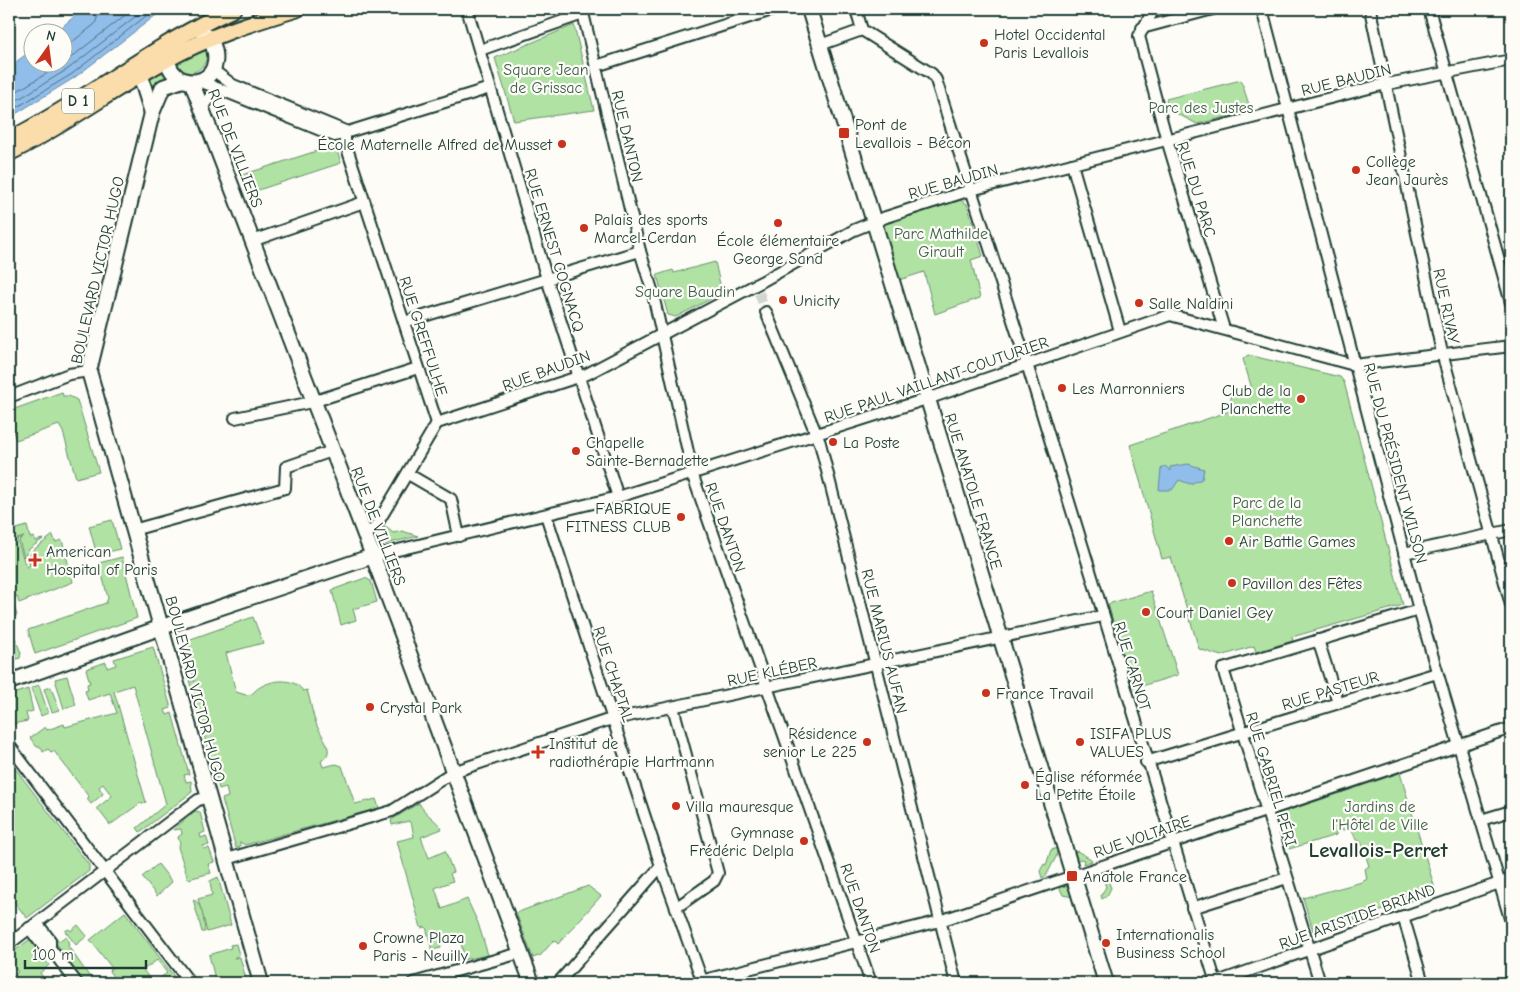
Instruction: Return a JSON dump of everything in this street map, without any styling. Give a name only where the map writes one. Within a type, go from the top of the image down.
[{"type":"main road","name":"D 1","points":[[9,140],[43,123],[168,42],[233,9]]},
{"type":"main road","name":"D 1","points":[[9,153],[51,132],[139,82],[184,75],[185,51],[210,38],[297,9]]},
{"type":"street","name":"RUE ERNEST COGNACQ","points":[[467,9],[547,279],[618,498]]},
{"type":"street","points":[[596,66],[775,9]]},
{"type":"street","name":"RUE ANATOLE FRANCE","points":[[809,9],[1106,983]]},
{"type":"street","points":[[820,45],[862,30],[856,9]]},
{"type":"street","points":[[1144,24],[1154,9]]},
{"type":"street","points":[[1144,24],[1188,9]]},
{"type":"street","name":"RUE DU PRÉSIDENT WILSON","points":[[1262,9],[1326,248],[1354,365],[1361,384],[1419,610],[1511,922]]},
{"type":"street","name":"RUE RIVAY","points":[[1370,9],[1442,353],[1511,605]]},
{"type":"street","points":[[1429,9],[1511,303]]},
{"type":"street","points":[[1144,24],[1209,10]]},
{"type":"street","points":[[480,50],[582,11]]},
{"type":"street","name":"RUE DANTON","points":[[582,11],[640,251],[652,290],[692,474],[871,983]]},
{"type":"street","name":"RUE DU PARC","points":[[1144,24],[1139,36],[1167,140],[1224,329]]},
{"type":"street","points":[[194,28],[210,38],[216,51],[212,70]]},
{"type":"street","name":"RUE CARNOT","points":[[862,30],[932,74],[936,80],[1027,364],[1146,762],[1215,983]]},
{"type":"street","points":[[168,42],[184,75],[335,136],[345,131],[490,88]]},
{"type":"street","points":[[144,58],[139,82],[152,113]]},
{"type":"street","name":"RUE BAUDIN","points":[[437,423],[578,377],[661,334],[757,289],[874,221],[971,190],[1386,84],[1511,60]]},
{"type":"street","points":[[184,75],[212,70],[233,86],[345,131]]},
{"type":"street","name":"RUE DE VILLIERS","points":[[184,75],[202,108],[312,402],[373,556],[532,983]]},
{"type":"street","name":"BOULEVARD VICTOR HUGO","points":[[184,75],[163,88],[152,113],[89,371],[227,859],[260,983]]},
{"type":"street","points":[[202,108],[208,98],[220,90]]},
{"type":"street","name":"RUE GREFFULHE","points":[[345,131],[345,142],[437,423]]},
{"type":"street","points":[[1072,164],[1120,331]]},
{"type":"street","points":[[252,241],[364,202]]},
{"type":"street","points":[[404,322],[640,251]]},
{"type":"street","name":"RUE MARIUS AUFAN","points":[[766,312],[818,435],[956,983]]},
{"type":"street","name":"RUE PAUL VAILLANT-COUTURIER","points":[[373,556],[618,498],[818,435],[1170,315],[1354,365],[1511,346]]},
{"type":"street","points":[[235,418],[312,402],[418,368]]},
{"type":"street","points":[[9,397],[69,374],[89,371]]},
{"type":"street","points":[[364,534],[374,530],[437,423]]},
{"type":"street","points":[[133,530],[285,488],[286,468],[332,451]]},
{"type":"street","points":[[408,474],[450,499],[459,536]]},
{"type":"street","name":"RUE CHAPTAL","points":[[546,515],[661,866],[677,907],[699,982]]},
{"type":"street","points":[[1404,554],[1511,530]]},
{"type":"street","points":[[9,682],[162,627],[373,556]]},
{"type":"street","points":[[1338,703],[1318,640],[1419,610]]},
{"type":"street","name":"RUE KLÉBER","points":[[227,859],[392,811],[453,772],[613,718],[1102,616]]},
{"type":"street","name":"RUE GABRIEL PÉRI","points":[[1318,640],[1223,669],[1320,983]]},
{"type":"street","name":"RUE PASTEUR","points":[[1146,762],[1437,673]]},
{"type":"street","points":[[673,707],[718,873],[714,881],[677,907]]},
{"type":"street","name":"RUE VOLTAIRE","points":[[699,982],[940,921],[1511,728]]},
{"type":"street","points":[[9,745],[190,983]]},
{"type":"street","points":[[9,944],[198,800],[208,797]]},
{"type":"street","points":[[1481,820],[1511,811]]},
{"type":"street","points":[[558,983],[661,866]]},
{"type":"street","points":[[1192,908],[1287,878]]},
{"type":"street","name":"RUE ARISTIDE BRIAND","points":[[1215,983],[1511,879]]},
{"type":"street","points":[[1403,916],[1423,983]]},
{"type":"street","points":[[33,925],[50,940],[50,948],[77,983]]},
{"type":"street","points":[[413,983],[520,953]]},
{"type":"green space","name":"Square Jean de Grissac","points":[[574,25],[594,110],[514,121],[495,58]]},
{"type":"green space","points":[[206,48],[207,57],[202,67],[190,73],[178,70],[174,61]]},
{"type":"green space","points":[[160,73],[168,73],[173,77],[156,90],[148,89],[149,81]]},
{"type":"green space","name":"Parc des Justes","points":[[1241,80],[1251,111],[1197,124],[1168,109],[1166,99]]},
{"type":"green space","points":[[329,147],[337,150],[341,163],[249,193],[242,175]]},
{"type":"green space","name":"Parc Mathilde Girault","points":[[960,200],[967,204],[983,256],[971,260],[980,298],[935,314],[924,272],[899,280],[883,228],[885,224]]},
{"type":"green space","name":"Square Baudin","points":[[715,262],[722,293],[676,317],[668,315],[657,275],[673,270],[674,273]]},
{"type":"green space","name":"Parc de la Planchette","points":[[1248,355],[1340,377],[1344,382],[1403,605],[1292,637],[1293,641],[1256,652],[1254,646],[1221,656],[1199,649],[1171,557],[1162,559],[1130,445],[1233,410],[1230,395],[1252,389],[1243,359]]},
{"type":"green space","points":[[62,392],[63,396],[69,396],[77,400],[99,472],[76,478],[63,432],[59,425],[16,440],[9,420],[9,411]]},
{"type":"green space","points":[[112,520],[120,549],[97,555],[89,526]]},
{"type":"green space","points":[[27,526],[30,538],[34,537],[35,541],[43,539],[29,549],[24,557],[19,540],[24,537],[17,539],[26,567],[30,565],[28,559],[32,551],[53,535],[55,542],[62,540],[73,582],[19,603],[17,596],[11,598],[17,615],[10,618],[9,531]]},
{"type":"green space","points":[[385,526],[393,533],[402,531],[418,536],[382,545],[380,542]]},
{"type":"green space","points":[[122,557],[137,618],[35,654],[28,630],[106,603],[108,598],[99,563]]},
{"type":"green space","points":[[365,578],[371,581],[377,602],[353,609],[356,620],[341,625],[332,590]]},
{"type":"green space","points":[[1151,591],[1178,675],[1135,688],[1132,686],[1108,604]]},
{"type":"green space","points":[[253,617],[263,643],[226,653],[236,692],[246,695],[252,694],[257,689],[277,681],[292,682],[303,691],[307,690],[315,722],[327,744],[328,753],[321,761],[323,767],[336,764],[342,766],[355,804],[376,799],[379,808],[245,845],[240,842],[240,847],[236,848],[222,799],[228,797],[226,787],[219,789],[209,752],[211,751],[208,750],[200,720],[202,719],[199,717],[188,676],[190,676],[192,681],[195,681],[185,645],[188,640]]},
{"type":"green space","points":[[14,635],[21,653],[20,658],[9,662],[9,637]]},
{"type":"green space","points":[[153,647],[171,708],[165,710],[167,715],[172,713],[189,774],[184,775],[186,782],[191,781],[192,792],[140,832],[137,828],[166,804],[133,685],[114,691],[146,802],[143,804],[142,802],[110,825],[97,808],[112,796],[103,784],[99,787],[103,794],[91,804],[87,799],[89,797],[54,751],[51,752],[48,749],[43,752],[41,747],[37,747],[30,738],[45,727],[47,730],[64,724],[65,727],[117,713],[110,693],[88,700],[85,691],[88,690],[87,684],[90,683],[86,669],[106,662],[107,668],[116,665],[114,659]]},
{"type":"green space","points":[[67,676],[76,705],[64,709],[55,679]]},
{"type":"green space","points":[[39,685],[48,713],[41,716],[31,688]]},
{"type":"green space","points":[[51,687],[59,710],[52,712],[44,689]]},
{"type":"green space","points":[[28,689],[33,711],[26,713],[28,721],[17,723],[9,728],[9,696],[10,701],[15,699],[13,694]]},
{"type":"green space","points":[[11,763],[89,865],[89,871],[27,918],[14,902],[9,905],[9,764]]},
{"type":"green space","name":"Jardins de l'Hôtel de Ville","points":[[1400,773],[1436,892],[1314,934],[1303,898],[1362,882],[1367,879],[1365,869],[1369,866],[1361,841],[1356,840],[1351,828],[1336,832],[1336,835],[1289,849],[1278,814]]},
{"type":"green space","points":[[419,803],[442,829],[421,837],[429,858],[445,851],[453,872],[450,874],[453,881],[435,888],[442,909],[467,899],[478,923],[488,955],[462,960],[461,957],[464,956],[461,943],[456,944],[455,940],[440,944],[441,948],[432,950],[426,927],[421,928],[397,841],[414,837],[412,826],[409,821],[392,825],[391,820]]},
{"type":"green space","points":[[195,811],[200,812],[205,832],[200,834],[201,838],[206,836],[209,845],[203,846],[204,849],[209,848],[214,862],[208,864],[211,873],[188,879],[178,847],[180,844],[178,837],[182,834],[181,829],[173,830]]},
{"type":"green space","points":[[1058,848],[1056,857],[1046,876],[1042,878],[1040,871],[1044,864],[1046,865],[1051,850]]},
{"type":"green space","points":[[1077,851],[1092,861],[1083,864],[1084,860],[1080,859],[1077,861],[1075,852]]},
{"type":"green space","points":[[158,864],[172,882],[157,896],[142,877]]},
{"type":"green space","points":[[1106,875],[1111,888],[1107,896],[1102,899],[1101,895],[1106,887],[1102,876]]},
{"type":"green space","points":[[218,877],[231,925],[207,932],[198,899],[212,895],[210,881]]},
{"type":"green space","points":[[1064,885],[1071,889],[1073,897],[1063,895],[1059,887]]},
{"type":"green space","points":[[588,886],[601,896],[558,944],[554,940],[541,955],[533,958],[516,913]]},
{"type":"green space","points":[[193,899],[201,909],[205,932],[202,932]]},
{"type":"green space","points":[[125,912],[179,983],[153,983],[111,983],[114,978],[109,971],[112,968],[90,940]],"holes":[[[157,960],[167,973],[153,983],[143,970]]]},
{"type":"green space","points":[[78,925],[87,936],[76,945],[65,931],[69,929],[71,931]]},
{"type":"green space","points":[[66,936],[68,946],[94,983],[83,983],[62,956],[64,954],[56,943],[56,937],[59,941]]},
{"type":"green space","points":[[33,937],[30,941],[49,965],[40,973],[47,983],[16,983],[12,978],[18,972],[9,961],[9,955]]},
{"type":"green space","points":[[236,944],[239,955],[234,958],[240,957],[247,983],[216,983],[209,955],[231,948],[230,945]]},
{"type":"water","points":[[83,9],[164,9],[74,78],[9,118],[9,67],[22,57],[22,72],[72,72],[72,22],[68,22]]},
{"type":"water","points":[[1188,464],[1204,469],[1202,479],[1190,484],[1179,480],[1172,490],[1159,490],[1161,469],[1165,466],[1171,471],[1170,467]]},
{"type":"tunnel","points":[[759,293],[766,312]]},
{"type":"place","name":"Hotel Occidental Paris Levallois","points":[[984,43]]},
{"type":"place","name":"Pont de Levallois - Bécon","points":[[844,133]]},
{"type":"place","name":"École Maternelle Alfred de Musset","points":[[562,144]]},
{"type":"place","name":"Collège Jean Jaurès","points":[[1356,170]]},
{"type":"place","name":"École élémentaire George Sand","points":[[778,223]]},
{"type":"place","name":"Palais des sports Marcel-Cerdan","points":[[584,228]]},
{"type":"place","name":"Unicity","points":[[783,300]]},
{"type":"place","name":"Salle Naldini","points":[[1139,303]]},
{"type":"place","name":"Les Marronniers","points":[[1062,388]]},
{"type":"place","name":"Club de la Planchette","points":[[1301,399]]},
{"type":"place","name":"La Poste","points":[[833,442]]},
{"type":"place","name":"Chapelle Sainte-Bernadette","points":[[576,451]]},
{"type":"place","name":"FABRIQUE FITNESS CLUB","points":[[681,517]]},
{"type":"place","name":"Air Battle Games","points":[[1229,541]]},
{"type":"place","name":"American Hospital of Paris","points":[[35,560]]},
{"type":"place","name":"Pavillon des Fêtes","points":[[1232,583]]},
{"type":"place","name":"Court Daniel Gey","points":[[1146,612]]},
{"type":"place","name":"France Travail","points":[[986,693]]},
{"type":"place","name":"Crystal Park","points":[[370,707]]},
{"type":"place","name":"Résidence senior Le 225","points":[[867,742]]},
{"type":"place","name":"ISIFA PLUS VALUES","points":[[1080,742]]},
{"type":"place","name":"Institut de radiothérapie Hartmann","points":[[538,752]]},
{"type":"place","name":"Église réformée La Petite Étoile","points":[[1025,785]]},
{"type":"place","name":"Villa mauresque","points":[[676,806]]},
{"type":"place","name":"Gymnase Frédéric Delpla","points":[[804,841]]},
{"type":"place","name":"Anatole France","points":[[1072,876]]},
{"type":"place","name":"Internationalis Business School","points":[[1106,943]]},
{"type":"place","name":"Crowne Plaza Paris - Neuilly","points":[[363,946]]},
{"type":"district","name":"Levallois-Perret","points":[[1378,850]]}]
